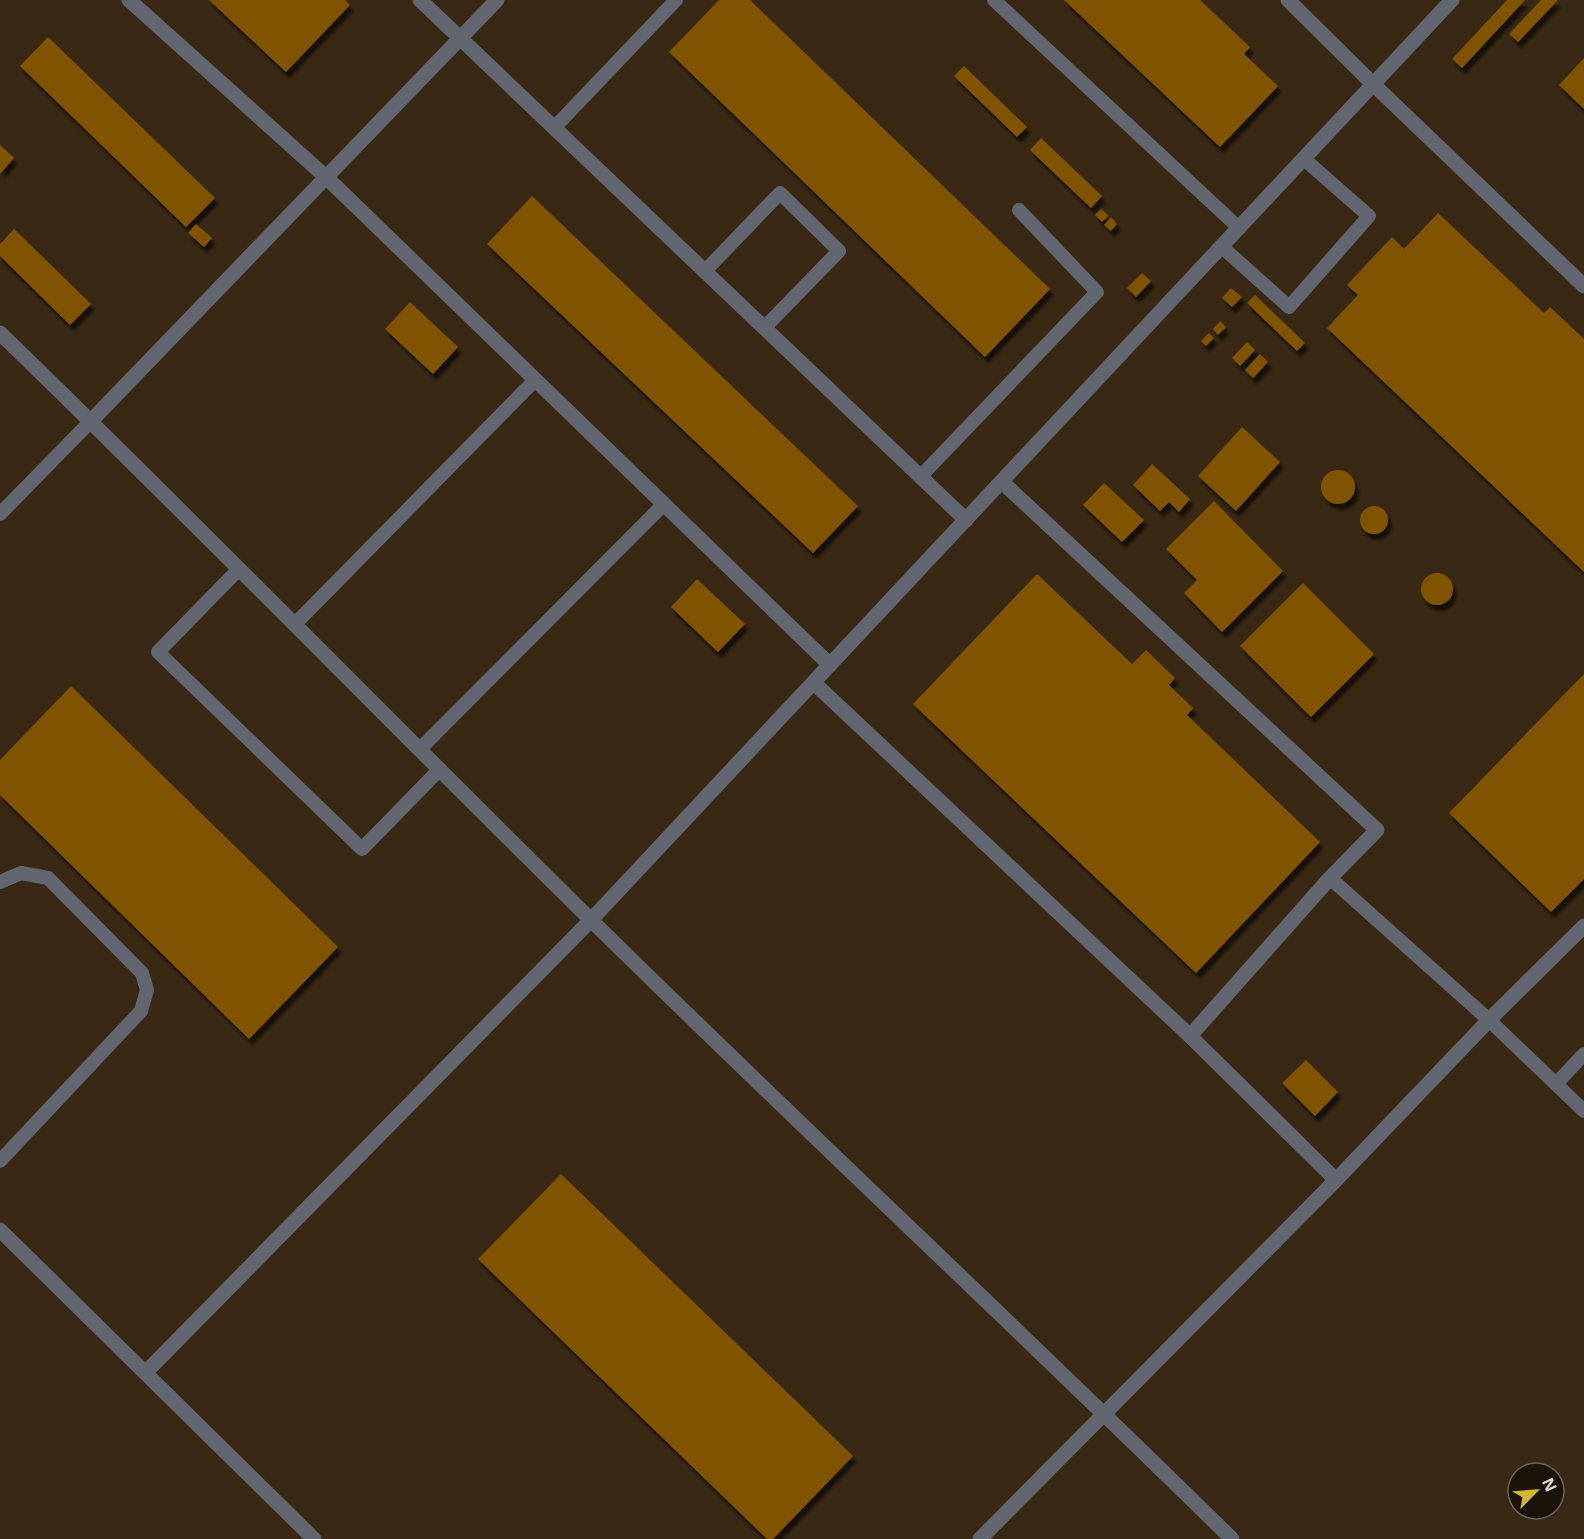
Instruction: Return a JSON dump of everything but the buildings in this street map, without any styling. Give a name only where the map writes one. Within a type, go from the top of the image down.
[{"type":"street","points":[[129,0],[327,178],[830,665]]},
{"type":"street","points":[[420,0],[966,520]]},
{"type":"street","points":[[90,421],[497,0]]},
{"type":"street","points":[[1288,0],[1584,286]]},
{"type":"street","points":[[146,1372],[591,920],[1452,0]]},
{"type":"street","points":[[0,333],[591,920],[1104,1412],[1232,1539]]},
{"type":"street","points":[[1002,482],[1377,830],[1330,878],[1190,1036]]},
{"type":"street","points":[[813,683],[1190,1036],[1336,1180]]},
{"type":"street","points":[[980,1539],[1584,926]]},
{"type":"street","points":[[0,1230],[314,1539]]},
{"type":"lane","points":[[554,128],[676,0]]},
{"type":"lane","points":[[994,0],[1239,228]]},
{"type":"lane","points":[[1221,246],[1289,307],[1369,216],[1304,159]]},
{"type":"lane","points":[[705,271],[780,193],[839,251],[764,328]]},
{"type":"lane","points":[[920,477],[1098,292],[1019,210]]},
{"type":"lane","points":[[295,624],[535,380]]},
{"type":"lane","points":[[0,514],[90,421]]},
{"type":"lane","points":[[420,749],[664,504]]},
{"type":"lane","points":[[239,569],[158,652],[362,849],[440,769]]},
{"type":"lane","points":[[0,882],[21,873],[48,878],[142,973],[147,990],[141,1011],[0,1161]]},
{"type":"lane","points":[[1330,878],[1489,1020],[1584,1111]]},
{"type":"lane","points":[[1556,1084],[1584,1054]]}]
